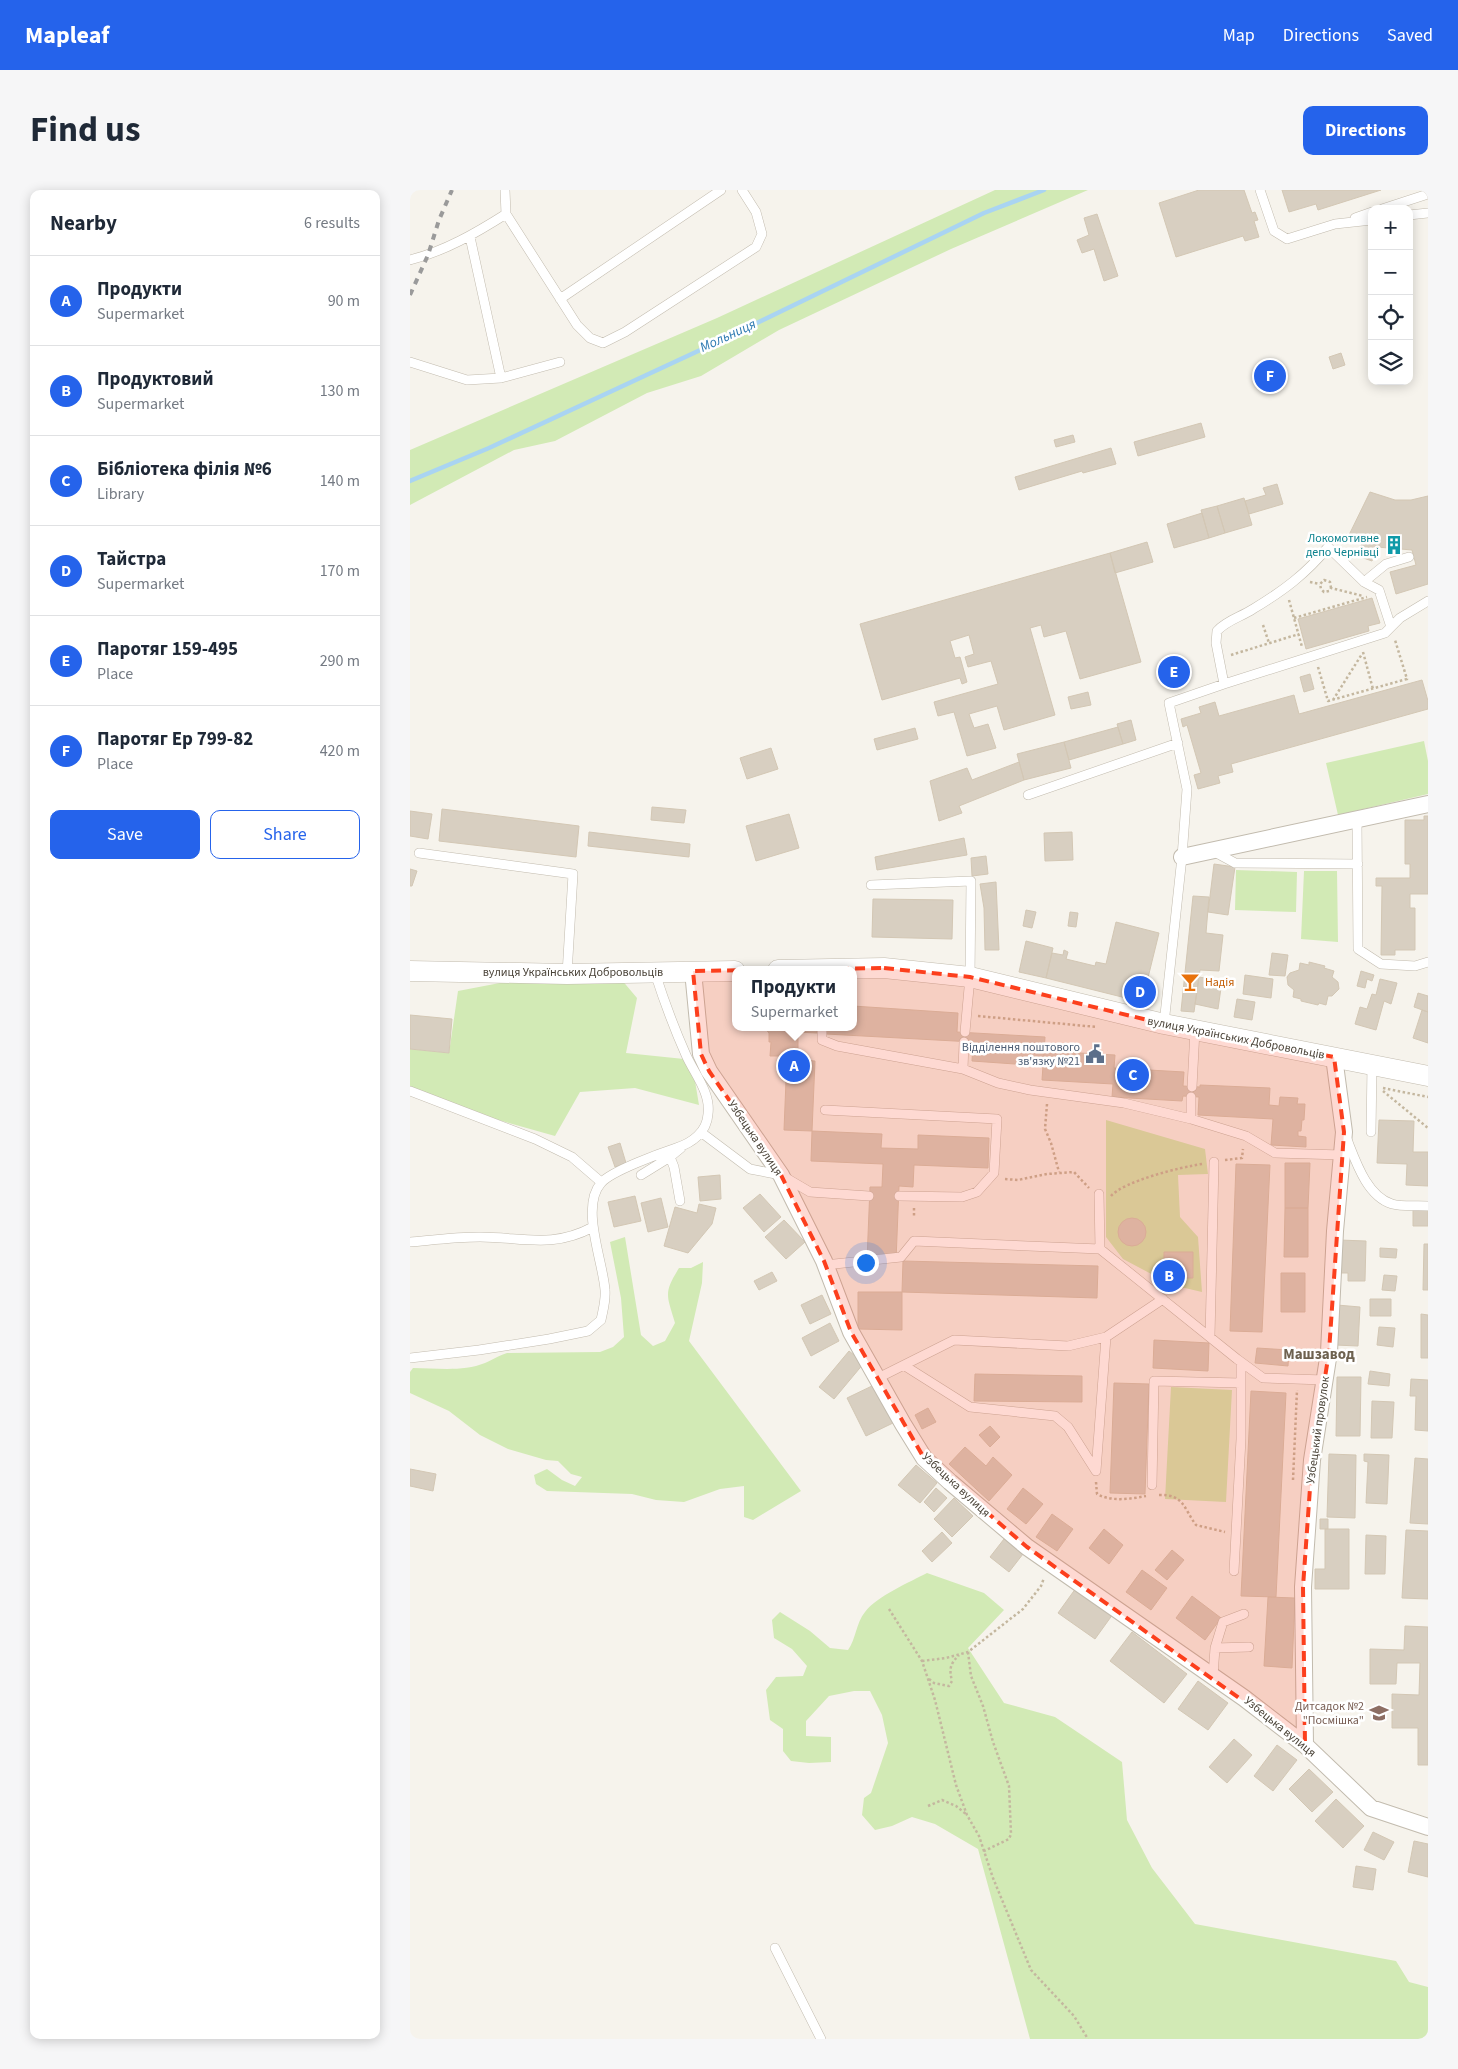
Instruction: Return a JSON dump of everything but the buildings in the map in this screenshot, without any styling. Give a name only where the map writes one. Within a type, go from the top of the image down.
[{"type":"street","points":[[1182,857],[1428,804]]},
{"type":"street","name":"вулиця Українських Добровольців","points":[[857,968],[884,968],[970,977],[1164,1024],[1428,1076]]},
{"type":"street","name":"вулиця Українських Добровольців","points":[[410,971],[567,974],[732,971]]},
{"type":"street","name":"Узбецька вулиця","points":[[693,972],[701,1054],[709,1071],[781,1175],[825,1265],[851,1332],[924,1458],[1027,1548],[1213,1676],[1305,1745],[1371,1808],[1428,1827]]},
{"type":"street","name":"Узбецький провулок","points":[[1305,1745],[1303,1587],[1312,1460],[1329,1352],[1335,1231],[1344,1132],[1334,1057]]},
{"type":"lane","points":[[505,190],[506,214],[560,299],[577,325],[590,338],[603,343],[625,332],[756,247],[762,234],[756,212],[742,190]]},
{"type":"lane","points":[[560,299],[721,190]]},
{"type":"lane","points":[[1260,190],[1274,231],[1287,239],[1368,213]]},
{"type":"lane","points":[[1394,205],[1428,194]]},
{"type":"lane","points":[[1413,215],[1428,213]]},
{"type":"lane","points":[[410,260],[428,255],[470,236],[506,214]]},
{"type":"lane","points":[[1335,224],[1368,220]]},
{"type":"lane","points":[[470,236],[501,378]]},
{"type":"lane","points":[[410,362],[467,380],[501,378],[560,362]]},
{"type":"lane","points":[[1224,684],[1216,643],[1217,631],[1222,625],[1252,610],[1286,589],[1310,570],[1328,547],[1364,582],[1379,590],[1391,627]]},
{"type":"lane","points":[[1364,582],[1386,564],[1408,557]]},
{"type":"lane","points":[[1164,1024],[1182,857],[1187,789],[1170,703],[1385,633],[1400,618],[1428,601]]},
{"type":"lane","points":[[1028,795],[1178,743]]},
{"type":"lane","points":[[1357,820],[1358,950],[1381,964],[1415,966],[1428,962]]},
{"type":"lane","points":[[1212,851],[1235,863],[1358,864]]},
{"type":"lane","points":[[419,853],[573,874],[567,974]]},
{"type":"lane","points":[[871,885],[971,881],[970,977],[965,1032]]},
{"type":"lane","points":[[641,1175],[670,1157],[702,1133],[708,1114],[708,1101],[683,1047],[655,973]]},
{"type":"lane","points":[[1192,1087],[1194,1030]]},
{"type":"lane","points":[[822,1031],[822,1040],[837,1046],[963,1068],[998,1083],[1022,1088],[1124,1103],[1190,1118],[1246,1136],[1275,1153],[1342,1155]]},
{"type":"lane","points":[[963,1068],[964,1042]]},
{"type":"lane","points":[[1371,1132],[1372,1065]]},
{"type":"lane","points":[[410,1092],[535,1139],[572,1157],[601,1182]]},
{"type":"lane","points":[[1190,1118],[1191,1096]]},
{"type":"lane","points":[[825,1110],[997,1119],[994,1173],[977,1192],[962,1197],[899,1196]]},
{"type":"lane","points":[[1344,1132],[1360,1170],[1375,1192],[1392,1204],[1428,1206]]},
{"type":"lane","points":[[702,1133],[750,1169],[781,1175],[810,1192],[870,1196]]},
{"type":"lane","points":[[410,1358],[479,1350],[588,1331],[601,1320],[604,1303],[605,1290],[593,1227],[593,1200],[601,1182],[628,1167],[685,1145]]},
{"type":"lane","points":[[670,1157],[674,1167],[680,1201]]},
{"type":"lane","points":[[1210,1337],[1214,1162]]},
{"type":"lane","points":[[1099,1194],[1100,1249]]},
{"type":"lane","points":[[410,1242],[461,1237],[499,1237],[541,1242],[578,1235],[593,1227]]},
{"type":"lane","points":[[825,1265],[849,1264],[901,1257],[914,1241],[1100,1249],[1241,1362],[1264,1378],[1325,1380]]},
{"type":"lane","points":[[878,1378],[954,1340],[1068,1346],[1106,1337],[1124,1323],[1163,1299]]},
{"type":"lane","points":[[1096,1471],[1106,1337]]},
{"type":"lane","points":[[1234,1570],[1241,1439],[1241,1362]]},
{"type":"lane","points":[[905,1366],[970,1407],[1055,1416],[1068,1427],[1096,1471]]},
{"type":"lane","points":[[1152,1485],[1154,1381],[1241,1383]]},
{"type":"lane","points":[[1213,1676],[1215,1648],[1222,1622],[1244,1614]]},
{"type":"lane","points":[[1215,1648],[1250,1647]]},
{"type":"lane","points":[[775,1948],[820,2039]]},
{"type":"path","points":[[1327,580],[1330,582],[1331,588],[1329,591],[1324,592],[1320,584],[1327,580]]},
{"type":"path","points":[[1331,588],[1367,597]]},
{"type":"path","points":[[1286,589],[1305,658]]},
{"type":"path","points":[[1294,618],[1380,594]]},
{"type":"path","points":[[1263,625],[1269,644]]},
{"type":"path","points":[[1315,655],[1328,701],[1407,679],[1391,627]]},
{"type":"path","points":[[1219,659],[1299,634]]},
{"type":"path","points":[[1360,641],[1373,688]]},
{"type":"path","points":[[1333,700],[1363,652]]},
{"type":"path","points":[[1428,1097],[1378,1088],[1428,1128]]},
{"type":"path","points":[[1045,1115],[1045,1129],[1060,1172]]},
{"type":"path","points":[[1099,1210],[1115,1191],[1130,1184],[1174,1170],[1242,1158]]},
{"type":"path","points":[[994,1173],[1001,1178],[1009,1180],[1060,1172],[1074,1172],[1086,1187],[1099,1194]]},
{"type":"path","points":[[1096,1471],[1098,1494],[1104,1498],[1133,1499],[1151,1496]]},
{"type":"path","points":[[1156,1495],[1172,1495],[1183,1504],[1196,1526],[1236,1532]]},
{"type":"path","points":[[922,1661],[946,1658],[968,1652],[1023,1609],[1041,1586],[1050,1563]]},
{"type":"path","points":[[889,1609],[922,1661],[956,1785],[967,1815],[980,1836],[1004,1908],[1031,1970],[1074,2016],[1088,2039]]},
{"type":"path","points":[[968,1652],[971,1676],[983,1706],[993,1742],[1009,1786],[1011,1815],[1011,1834],[1009,1840],[984,1851]]},
{"type":"path","points":[[928,1678],[934,1683],[949,1686],[952,1681],[949,1670],[951,1663],[960,1654]]},
{"type":"path","points":[[928,1806],[942,1800],[956,1806],[967,1815]]},
{"type":"highlighted area","points":[[884,968],[970,977],[1164,1024],[1334,1057],[1344,1132],[1329,1352],[1312,1460],[1303,1587],[1305,1745],[1027,1547],[924,1458],[851,1332],[824,1261],[781,1175],[709,1071],[701,1054],[693,971]]},
{"type":"green space","points":[[995,190],[1088,190],[951,249],[779,330],[701,376],[647,393],[555,441],[514,450],[410,505],[410,450],[717,318]]},
{"type":"green space","points":[[1424,741],[1428,761],[1428,794],[1338,815],[1326,763]]},
{"type":"green space","points":[[1236,870],[1297,872],[1296,912],[1235,910]]},
{"type":"green space","points":[[1304,871],[1337,871],[1338,942],[1301,939]]},
{"type":"green space","points":[[621,979],[637,998],[626,1053],[684,1059],[695,1081],[699,1105],[635,1088],[580,1092],[555,1136],[449,1106],[410,1091],[410,1049],[449,1053],[458,991],[505,982]]},
{"type":"green space","points":[[1106,1120],[1205,1149],[1208,1174],[1178,1175],[1180,1217],[1198,1237],[1202,1292],[1172,1285],[1123,1259],[1106,1237]]},
{"type":"green space","points":[[625,1237],[641,1335],[653,1346],[665,1341],[675,1323],[668,1295],[670,1284],[679,1268],[691,1268],[703,1262],[702,1283],[689,1341],[801,1491],[753,1520],[744,1517],[744,1486],[720,1489],[684,1502],[656,1500],[632,1494],[547,1491],[536,1484],[534,1475],[547,1469],[562,1480],[575,1486],[582,1477],[571,1474],[558,1461],[546,1460],[508,1449],[480,1435],[449,1411],[410,1393],[410,1372],[413,1368],[459,1369],[477,1366],[507,1353],[600,1352],[613,1347],[624,1337],[621,1298],[610,1242]]},
{"type":"green space","points":[[1171,1387],[1232,1390],[1226,1502],[1165,1499]]},
{"type":"green space","points":[[927,1573],[984,1593],[1004,1610],[968,1648],[1004,1703],[1055,1717],[1122,1762],[1127,1820],[1152,1868],[1195,1924],[1396,1961],[1409,1982],[1428,1987],[1428,2039],[1030,2039],[978,1849],[935,1824],[912,1817],[892,1826],[875,1830],[862,1815],[864,1798],[871,1793],[888,1743],[882,1715],[870,1691],[854,1691],[829,1696],[806,1721],[806,1736],[831,1737],[831,1762],[809,1763],[791,1761],[783,1751],[783,1729],[770,1720],[766,1690],[776,1677],[803,1676],[807,1666],[792,1649],[774,1638],[772,1620],[780,1612],[810,1631],[830,1648],[848,1650],[862,1616],[870,1606],[894,1590]]},
{"type":"waterway","name":"Мольниця","points":[[410,481],[489,448],[724,339],[984,213],[1044,190]]},
{"type":"railway","points":[[410,295],[428,255],[439,220],[452,190]]},
{"type":"place","name":"Паротяг Ер 799-82","points":[[1270,376]]},
{"type":"place","name":"Локомотивне депо Чернівці","points":[[1394,545]]},
{"type":"place","name":"Паротяг 159-495","points":[[1174,672]]},
{"type":"place","name":"Надія","points":[[1190,982]]},
{"type":"place","name":"Тайстра","points":[[1140,992]]},
{"type":"place","name":"Відділення поштового зв'язку №21","points":[[1095,1054]]},
{"type":"place","name":"Продукти","points":[[794,1066]]},
{"type":"place","name":"Бібліотека філія №6","points":[[1133,1075]]},
{"type":"place","name":"Продуктовий","points":[[1169,1276]]},
{"type":"place","name":"Дитсадок №2 \"Посмішка\"","points":[[1379,1713]]},
{"type":"district","name":"Машзавод","points":[[1319,1354]]}]
